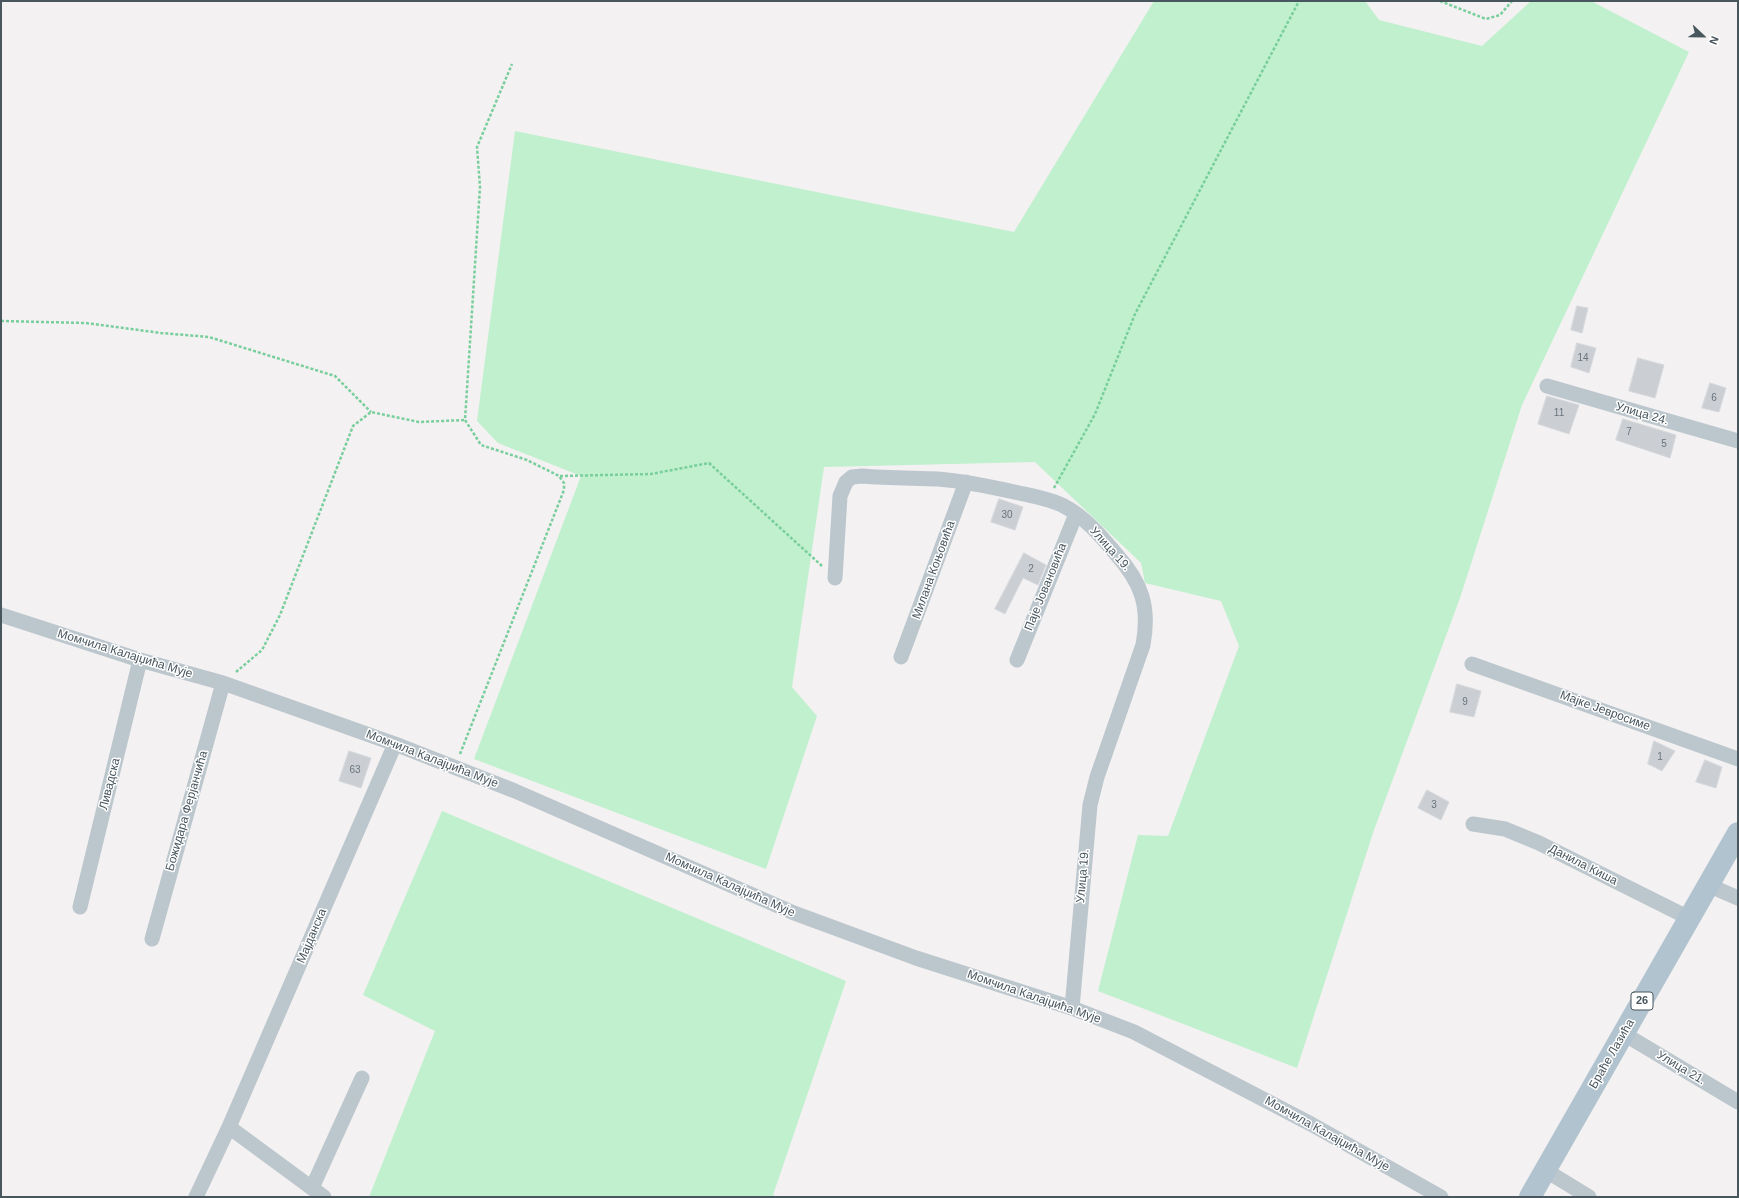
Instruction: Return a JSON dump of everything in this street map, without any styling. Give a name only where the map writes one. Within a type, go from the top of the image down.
[{"type":"main road","name":"Браће Лазића","points":[[1545,1170],[1738,833]]},
{"type":"main road","name":"26","points":[[1530,1197],[1545,1170]]},
{"type":"street","name":"Улица 24.","points":[[1547,386],[1738,441]]},
{"type":"street","name":"Улица 19.","points":[[835,578],[840,496],[846,482],[852,477],[938,479],[966,482],[997,488],[1062,505],[1076,514],[1102,537],[1128,567],[1142,595],[1146,615],[1143,645],[1097,778],[1090,805],[1072,1008]]},
{"type":"street","name":"Милана Коњовића","points":[[902,657],[966,482]]},
{"type":"street","name":"Паје Јовановића","points":[[1017,660],[1076,514]]},
{"type":"street","name":"Момчила Калајџића Мује","points":[[1,615],[140,660],[223,683],[396,744],[455,766],[515,791],[794,913],[916,958],[1072,1008],[1142,1036],[1311,1124],[1441,1197]]},
{"type":"street","name":"Ливадска","points":[[80,907],[140,660]]},
{"type":"street","name":"Мајке Јевросиме","points":[[1472,664],[1738,759]]},
{"type":"street","name":"Божидара Ферјанчића","points":[[152,939],[223,683]]},
{"type":"street","name":"Мајданска","points":[[196,1197],[229,1127],[396,744]]},
{"type":"street","name":"Данила Киша","points":[[1473,824],[1504,829],[1539,843],[1689,918]]},
{"type":"street","points":[[1708,885],[1738,898]]},
{"type":"street","name":"Улица 21.","points":[[1624,1034],[1738,1102]]},
{"type":"street","points":[[312,1188],[362,1078]]},
{"type":"street","points":[[229,1127],[324,1197]]},
{"type":"street","points":[[1545,1170],[1589,1197]]},
{"type":"path","points":[[1046,500],[1095,414],[1135,314],[1299,1]]},
{"type":"path","points":[[1440,1],[1486,19],[1500,15],[1512,1]]},
{"type":"path","points":[[512,64],[477,147],[480,187],[465,420],[481,445],[527,460],[559,476],[652,474],[709,464],[835,578]]},
{"type":"path","points":[[1,321],[86,323],[161,333],[209,337],[334,376],[371,412],[419,422],[465,420]]},
{"type":"path","points":[[223,683],[262,650],[280,615],[353,426],[371,412]]},
{"type":"path","points":[[455,766],[564,490],[564,483],[559,476]]},
{"type":"green space","points":[[1154,1],[1365,1],[1379,20],[1482,46],[1531,1],[1591,1],[1689,52],[1522,405],[1460,598],[1374,830],[1297,1068],[1098,991],[1138,835],[1168,836],[1239,646],[1221,601],[1145,583],[1141,563],[1035,462],[824,467],[792,687],[817,716],[766,869],[474,759],[581,476],[498,443],[477,421],[515,131],[1014,232]]},
{"type":"green space","points":[[442,811],[846,981],[773,1195],[777,1197],[369,1197],[435,1031],[363,995]]},
{"type":"building","points":[[1577,306],[1588,308],[1582,333],[1571,330]]},
{"type":"building","points":[[1577,343],[1596,348],[1589,373],[1571,367]]},
{"type":"building","points":[[1638,358],[1664,365],[1655,398],[1629,391]]},
{"type":"building","points":[[1710,383],[1726,388],[1719,412],[1702,408]]},
{"type":"building","points":[[1547,396],[1579,405],[1569,434],[1538,424]]},
{"type":"building","points":[[1623,419],[1676,435],[1670,458],[1616,440]]},
{"type":"building","points":[[999,499],[1023,507],[1015,530],[991,522]]},
{"type":"building","points":[[1024,553],[1046,565],[1038,585],[1023,578],[1005,614],[995,609]]},
{"type":"building","points":[[1457,684],[1481,691],[1474,717],[1450,712]]},
{"type":"building","points":[[1654,741],[1675,751],[1662,771],[1648,764]]},
{"type":"building","points":[[349,751],[371,758],[361,788],[339,781]]},
{"type":"building","points":[[1705,760],[1722,767],[1716,788],[1696,782]]},
{"type":"building","points":[[1427,790],[1449,802],[1441,820],[1418,808]]}]
